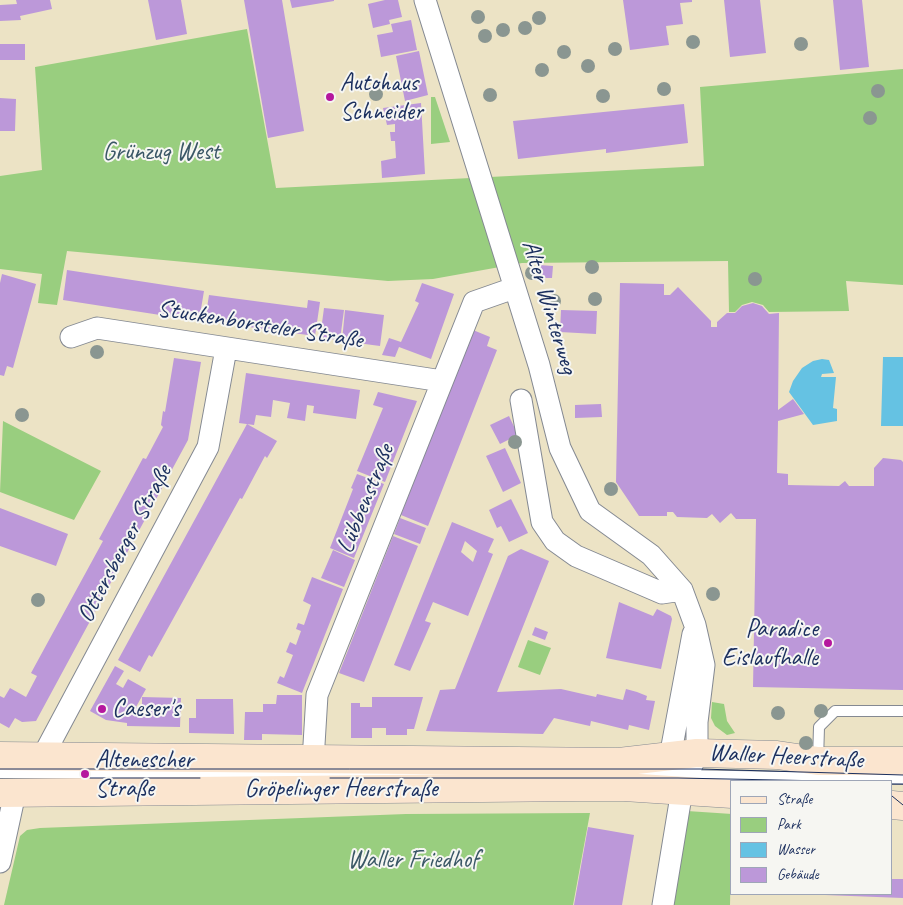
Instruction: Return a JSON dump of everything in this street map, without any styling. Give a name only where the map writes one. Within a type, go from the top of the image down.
[{"type":"main road","name":"Waller Heerstraße","points":[[683,770],[777,755],[818,761],[903,761]]},
{"type":"main road","name":"Gröpelinger Heerstraße","points":[[0,756],[313,761],[619,762],[683,770]]},
{"type":"main road","name":"Gröpelinger Heerstraße","points":[[5,786],[570,787],[683,770]]},
{"type":"main road","name":"Waller Heerstraße","points":[[683,770],[730,793]]},
{"type":"street","name":"Alter Winterweg","points":[[425,0],[539,365],[560,448],[590,511],[651,555],[682,590],[695,625],[683,770],[663,905]]},
{"type":"street","name":"Lübbenstraße","points":[[313,761],[317,695],[474,302],[514,288]]},
{"type":"street","name":"Stuckenborsteler Straße","points":[[71,337],[97,328],[442,381]]},
{"type":"street","name":"Ottersberger Straße","points":[[43,756],[208,447],[226,349]]},
{"type":"street","points":[[521,400],[542,522],[555,541],[576,556],[662,593],[682,590]]},
{"type":"street","points":[[0,862],[5,786]]},
{"type":"lane","points":[[818,761],[819,727],[835,711],[903,711]]},
{"type":"lane","points":[[608,774],[683,770],[903,779]]},
{"type":"lane","points":[[5,786],[490,774]]},
{"type":"green space","name":"Grünzug West","points":[[247,29],[276,188],[704,166],[700,87],[903,69],[903,285],[846,281],[849,311],[769,312],[763,305],[752,302],[742,305],[735,312],[729,312],[728,261],[522,263],[433,279],[388,281],[67,251],[57,305],[38,303],[42,274],[0,269],[0,176],[42,170],[35,67]]},
{"type":"green space","points":[[431,97],[435,97],[450,142],[431,144]]},
{"type":"green space","points":[[3,421],[101,471],[74,520],[0,492]]},
{"type":"green space","points":[[528,640],[551,648],[540,675],[518,667]]},
{"type":"green space","points":[[712,702],[724,704],[727,721],[735,733],[727,735],[715,726],[711,718]]},
{"type":"green space","points":[[687,811],[730,814],[730,905],[667,905]]},
{"type":"green space","name":"Waller Friedhof","points":[[590,813],[573,905],[4,905],[20,836],[27,830],[406,814]]},
{"type":"water","points":[[883,357],[903,357],[903,426],[881,426]]},
{"type":"water","points":[[829,360],[834,373],[822,374],[821,377],[836,377],[833,408],[837,409],[837,421],[813,425],[789,392],[793,381],[802,368],[813,361]]},
{"type":"building","points":[[16,0],[50,0],[52,9],[20,16],[21,20],[0,21],[0,5],[17,4]]},
{"type":"building","points":[[148,0],[181,0],[187,34],[156,40]]},
{"type":"building","points":[[244,0],[282,0],[304,131],[268,138]]},
{"type":"building","points":[[290,0],[334,0],[334,1],[292,8]]},
{"type":"building","points":[[385,0],[398,0],[402,17],[389,20],[390,24],[373,28],[368,4]]},
{"type":"building","points":[[623,0],[692,0],[692,2],[680,3],[683,24],[666,26],[669,45],[630,50]]},
{"type":"building","points":[[724,0],[760,0],[766,53],[730,57]]},
{"type":"building","points":[[833,0],[862,0],[869,67],[840,70]]},
{"type":"building","points":[[411,20],[417,50],[381,57],[377,35],[393,32],[391,24]]},
{"type":"building","points":[[0,44],[25,44],[25,60],[0,60]]},
{"type":"building","points":[[419,51],[428,95],[405,101],[396,56]]},
{"type":"building","points":[[0,98],[16,99],[15,131],[0,131]]},
{"type":"building","points":[[421,103],[425,174],[382,178],[381,161],[396,158],[395,141],[391,141],[390,132],[395,132],[395,124],[387,125],[383,108]]},
{"type":"building","points":[[684,104],[688,143],[606,153],[606,149],[518,159],[513,121]]},
{"type":"building","points":[[539,265],[553,266],[552,278],[538,278]]},
{"type":"building","points":[[67,270],[204,291],[199,321],[63,300]]},
{"type":"building","points":[[2,274],[36,284],[13,368],[7,366],[4,376],[0,375],[0,283]]},
{"type":"building","points":[[422,283],[454,294],[431,359],[399,347],[395,357],[382,355],[389,338],[401,342],[419,303],[415,301]]},
{"type":"building","points":[[620,283],[664,284],[664,295],[670,295],[678,287],[711,321],[711,327],[717,327],[717,322],[727,313],[735,313],[742,306],[753,303],[762,306],[769,314],[779,313],[778,410],[793,399],[804,414],[778,421],[777,473],[788,474],[788,485],[839,486],[845,481],[849,486],[874,486],[874,468],[883,458],[901,460],[903,462],[903,690],[753,687],[756,519],[736,519],[731,513],[720,523],[712,514],[707,518],[677,517],[673,512],[667,512],[667,516],[639,516],[616,482]]},
{"type":"building","points":[[209,295],[307,308],[308,300],[320,302],[315,336],[205,321]]},
{"type":"building","points":[[324,308],[344,310],[340,340],[320,338]]},
{"type":"building","points":[[345,310],[384,315],[380,346],[342,341]]},
{"type":"building","points":[[561,310],[597,311],[596,334],[560,332]]},
{"type":"building","points":[[473,330],[490,337],[487,346],[497,350],[428,526],[401,515]]},
{"type":"building","points":[[174,358],[201,362],[188,440],[36,721],[22,722],[15,718],[9,728],[0,723],[0,696],[4,698],[10,688],[26,697],[37,676],[31,673],[103,541],[99,539],[143,458],[146,459],[163,427],[161,425],[163,411],[165,412]]},
{"type":"building","points":[[246,373],[360,390],[356,419],[313,413],[314,406],[307,405],[305,421],[287,418],[290,403],[273,400],[271,417],[256,415],[254,425],[239,423]]},
{"type":"building","points":[[378,392],[417,401],[385,482],[357,471],[383,408],[373,405]]},
{"type":"building","points":[[601,404],[602,417],[575,418],[575,405]]},
{"type":"building","points":[[509,416],[518,435],[500,444],[490,425]]},
{"type":"building","points":[[247,424],[277,441],[267,458],[265,456],[242,499],[240,498],[152,657],[149,655],[140,672],[118,660]]},
{"type":"building","points":[[505,448],[521,483],[503,492],[486,456]]},
{"type":"building","points":[[357,474],[384,484],[354,558],[330,548]]},
{"type":"building","points":[[511,499],[528,533],[509,542],[501,526],[497,528],[489,510]]},
{"type":"building","points":[[0,508],[68,534],[56,566],[0,546]]},
{"type":"building","points":[[400,518],[426,528],[420,544],[394,534]]},
{"type":"building","points":[[452,522],[494,539],[488,552],[493,554],[468,616],[433,602],[425,621],[431,623],[410,671],[394,665]],"holes":[[[465,541],[477,551],[473,562],[461,552]]]},
{"type":"building","points":[[393,536],[418,546],[364,682],[339,673]]},
{"type":"building","points":[[521,549],[549,561],[497,692],[561,689],[596,697],[597,694],[623,700],[626,689],[647,696],[646,700],[655,701],[649,730],[629,725],[628,730],[591,721],[590,726],[554,718],[543,734],[426,731],[440,690],[455,689],[508,556]]},
{"type":"building","points":[[333,550],[355,560],[344,587],[321,578]]},
{"type":"building","points":[[312,577],[343,589],[302,693],[277,683],[280,676],[284,678],[293,655],[286,652],[290,642],[296,645],[301,631],[296,629],[298,623],[304,625],[311,605],[303,601]]},
{"type":"building","points":[[619,602],[653,616],[657,609],[671,616],[672,619],[661,669],[606,658]]},
{"type":"building","points":[[535,627],[548,632],[545,640],[532,635]]},
{"type":"building","points":[[115,666],[124,671],[116,684],[123,688],[128,679],[146,689],[136,707],[142,707],[142,697],[181,698],[180,727],[127,726],[127,723],[106,720],[90,711]]},
{"type":"building","points":[[277,695],[302,695],[302,735],[262,734],[262,740],[244,740],[245,712],[263,712],[263,704],[276,704]]},
{"type":"building","points":[[372,697],[423,697],[414,729],[407,729],[407,735],[386,735],[386,728],[372,728],[372,738],[351,738],[351,703],[360,703],[360,707],[372,707]]},
{"type":"building","points":[[196,699],[233,699],[234,734],[189,733],[189,718],[196,718]]},
{"type":"building","points":[[588,827],[634,835],[622,905],[574,905]]},
{"type":"building","points":[[893,879],[903,879],[903,898],[825,895],[893,895]]},
{"type":"tram line","points":[[0,769],[700,769],[903,775]]},
{"type":"tram line","points":[[90,778],[200,778]]},
{"type":"tram line","points":[[330,778],[678,778],[777,780]]},
{"type":"tram line","points":[[893,784],[903,784]]},
{"type":"tram line","points":[[893,797],[903,805]]},
{"type":"place","name":"Autohaus Schneider","points":[[330,97]]},
{"type":"place","name":"Paradice Eislaufhalle","points":[[828,643]]},
{"type":"place","name":"Caeser's","points":[[102,709]]},
{"type":"place","name":"Altenescher Straße","points":[[85,774]]}]
